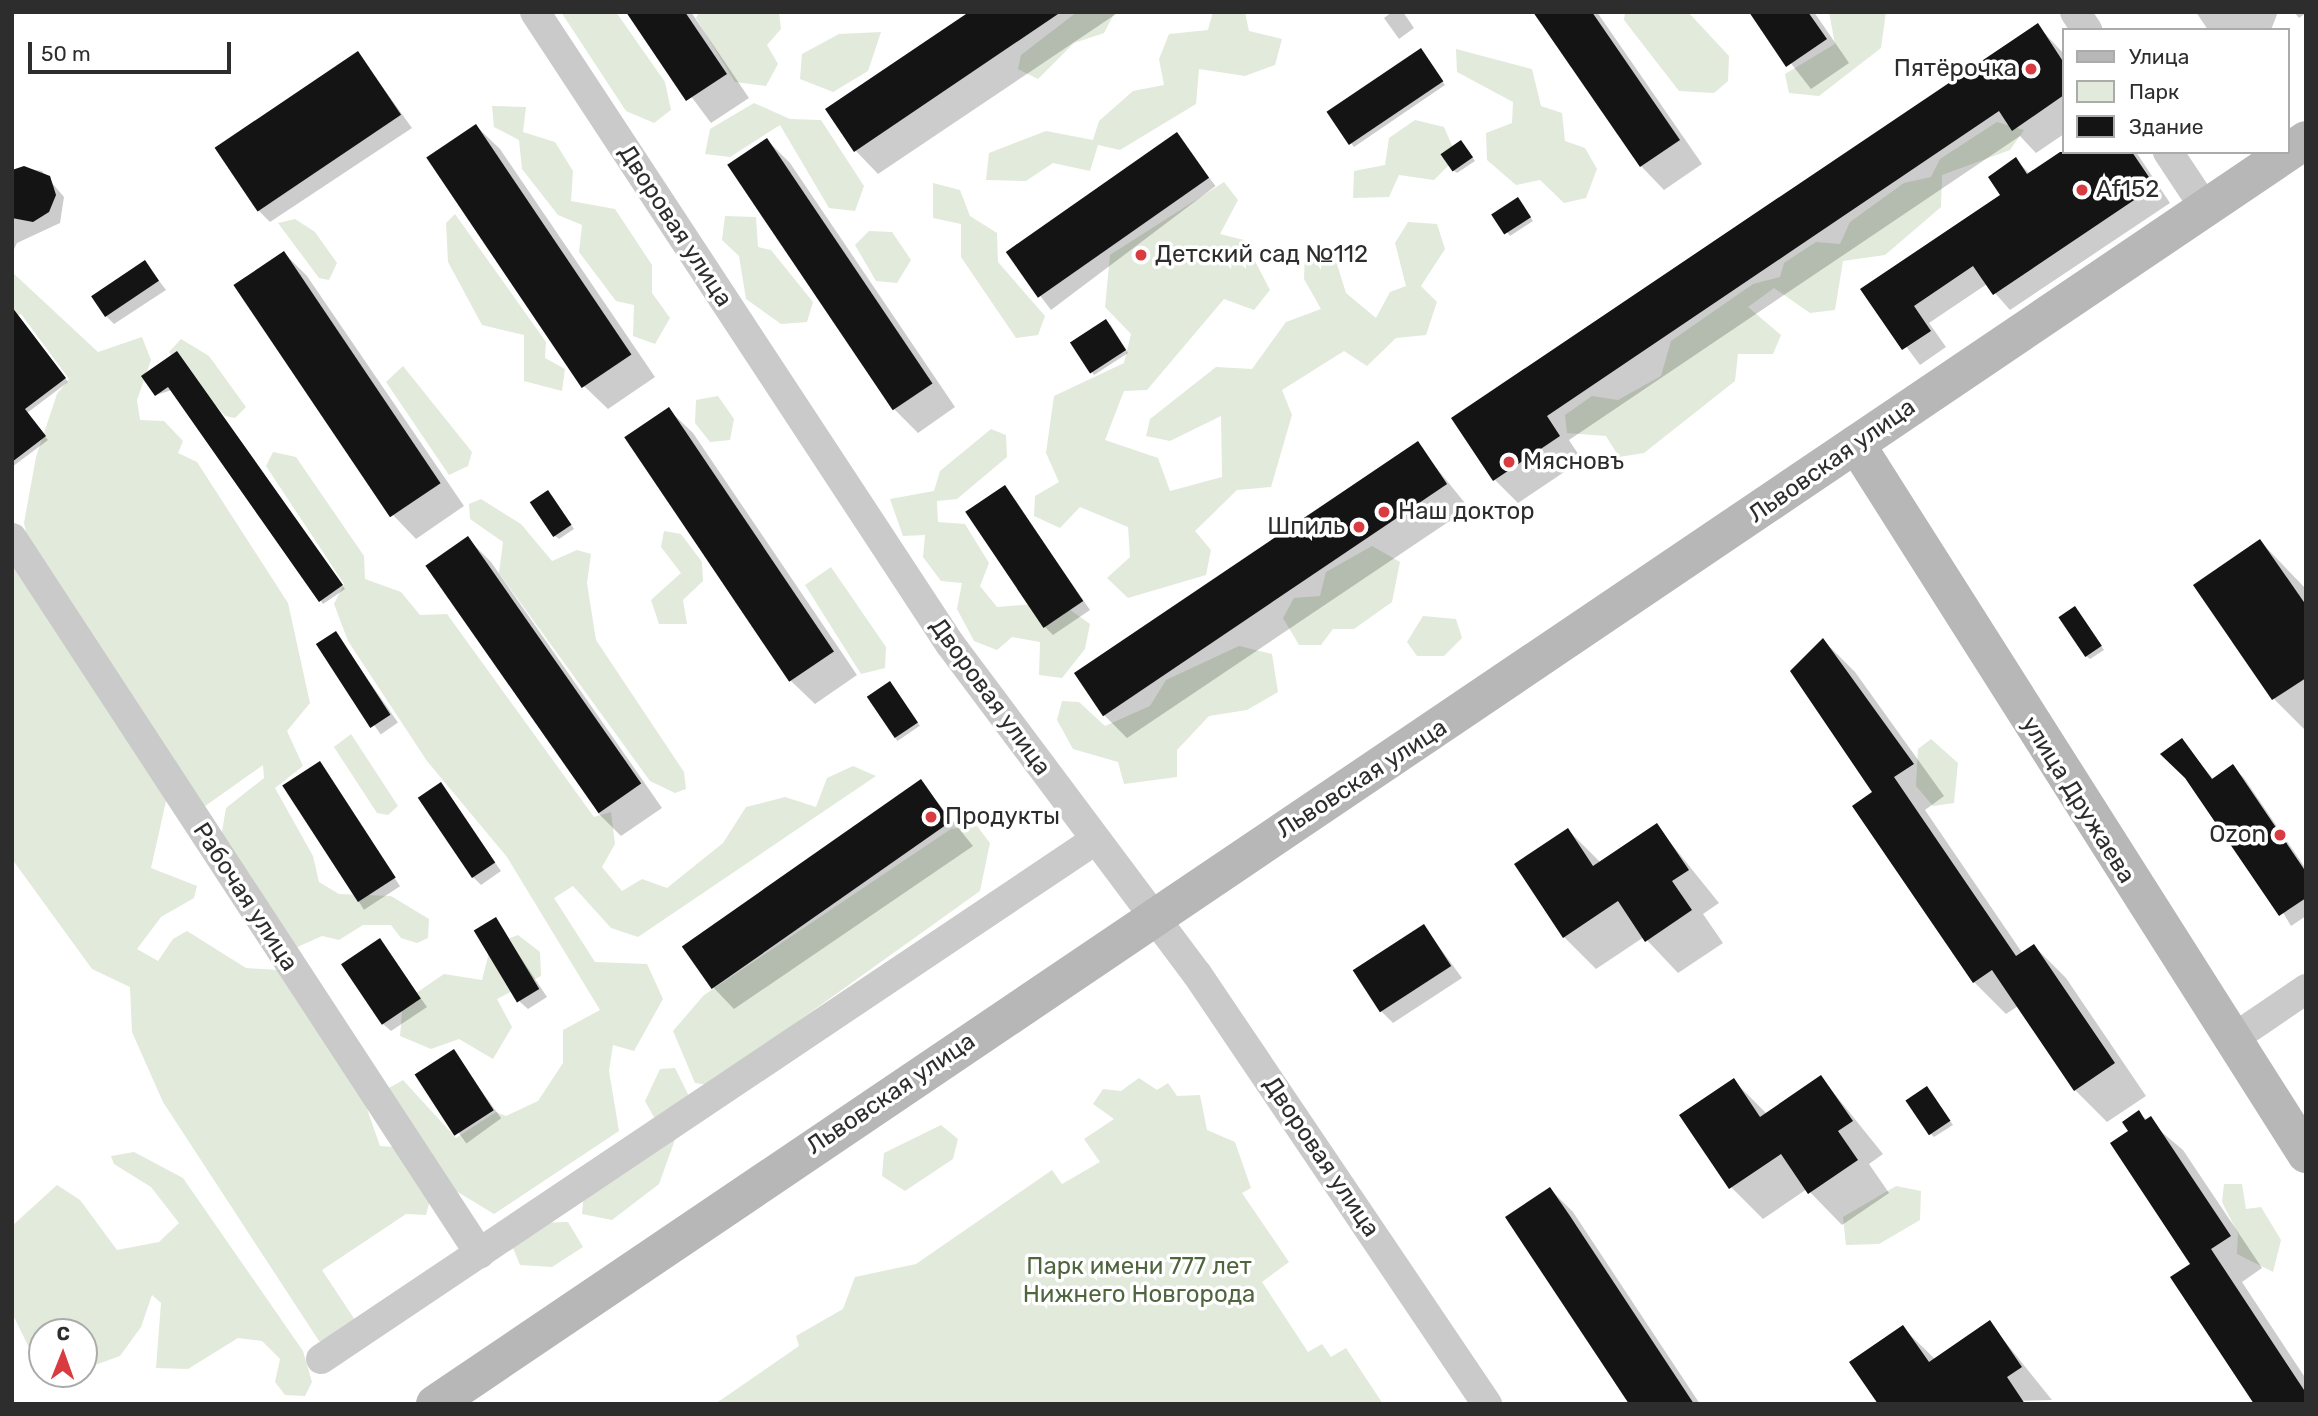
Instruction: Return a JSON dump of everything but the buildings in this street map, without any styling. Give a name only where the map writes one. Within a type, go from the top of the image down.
[{"type":"main road","name":"Львовская улица","points":[[2290,152],[2306,141]]},
{"type":"main road","name":"Львовская улица","points":[[435,1404],[1153,918],[1586,632],[1856,443],[2286,154]]},
{"type":"main road","name":"улица Дружаева","points":[[1856,443],[2231,1040],[2306,1154]]},
{"type":"street","name":"Дворовая улица","points":[[535,12],[950,645],[1197,974],[1487,1404]]},
{"type":"street","points":[[2075,12],[2086,28]]},
{"type":"street","points":[[2169,154],[2205,208]]},
{"type":"street","name":"Рабочая улица","points":[[12,538],[480,1254]]},
{"type":"street","points":[[321,1359],[1095,840]]},
{"type":"street","points":[[2231,1040],[2306,989]]},
{"type":"green space","points":[[561,12],[616,12],[665,82],[671,110],[654,123],[626,111]]},
{"type":"green space","points":[[699,12],[779,12],[781,29],[767,45],[778,64],[766,86],[735,82],[696,18]]},
{"type":"green space","points":[[1077,12],[1115,12],[1104,33],[1074,43],[1038,79],[1018,69],[1021,55]]},
{"type":"green space","points":[[1213,12],[1245,12],[1249,31],[1282,39],[1275,65],[1245,76],[1199,69],[1196,104],[1120,150],[1098,145],[1090,171],[1053,163],[1026,181],[986,180],[989,153],[1046,131],[1093,140],[1099,121],[1133,91],[1164,85],[1159,59],[1169,34],[1208,30]]},
{"type":"green space","points":[[1625,12],[1688,12],[1729,56],[1728,81],[1714,93],[1679,91],[1624,20]]},
{"type":"green space","points":[[1829,12],[1886,12],[1881,48],[1819,96],[1789,93],[1785,74],[1835,44]]},
{"type":"green space","points":[[881,32],[868,71],[833,92],[800,79],[802,54],[839,34]]},
{"type":"green space","points":[[1456,49],[1532,69],[1541,106],[1562,113],[1565,141],[1585,148],[1597,169],[1586,198],[1564,203],[1540,180],[1516,185],[1487,160],[1486,133],[1512,123],[1513,102],[1457,72]]},
{"type":"green space","points":[[754,103],[790,119],[821,120],[864,186],[855,211],[829,208],[780,125],[730,157],[705,154],[710,129]]},
{"type":"green space","points":[[492,106],[526,107],[523,132],[555,142],[573,171],[571,201],[615,209],[652,265],[652,293],[670,318],[655,344],[633,336],[634,305],[616,301],[579,252],[582,225],[558,215],[522,169],[519,140],[494,127]]},
{"type":"green space","points":[[1415,120],[1444,127],[1457,157],[1434,180],[1399,175],[1389,197],[1353,198],[1354,171],[1385,165],[1389,138]]},
{"type":"green space","points":[[1997,122],[2024,130],[2010,150],[1942,175],[1941,207],[1885,255],[1843,261],[1835,310],[1810,313],[1774,288],[1748,307],[1781,335],[1773,354],[1738,354],[1735,381],[1644,453],[1619,457],[1606,436],[1567,433],[1565,415],[1592,396],[1618,400],[1661,376],[1671,341],[1753,284],[1780,277],[1784,263],[1816,242],[1840,244],[1850,222],[1904,183],[1931,177],[1940,159]]},
{"type":"green space","points":[[1224,182],[1238,200],[1220,234],[1244,240],[1270,290],[1254,310],[1224,299],[1147,390],[1124,391],[1105,440],[1158,458],[1170,491],[1222,477],[1221,416],[1170,441],[1146,436],[1150,419],[1216,367],[1252,369],[1286,322],[1321,309],[1304,279],[1305,254],[1335,258],[1346,293],[1376,318],[1390,292],[1406,286],[1395,243],[1408,222],[1437,224],[1445,249],[1421,286],[1437,302],[1426,335],[1396,338],[1367,366],[1344,351],[1282,390],[1292,415],[1271,487],[1237,490],[1195,531],[1211,550],[1206,575],[1128,598],[1107,578],[1130,557],[1128,527],[1080,507],[1060,528],[1034,516],[1035,496],[1059,482],[1046,453],[1054,396],[1124,363],[1131,334],[1105,307],[1110,255]]},
{"type":"green space","points":[[933,183],[960,190],[970,216],[997,233],[998,262],[1045,316],[1038,335],[1016,338],[961,257],[961,224],[933,218]]},
{"type":"green space","points":[[455,214],[546,342],[545,358],[565,369],[562,391],[524,381],[524,335],[482,325],[448,262],[446,223]]},
{"type":"green space","points":[[725,216],[756,217],[758,247],[771,250],[813,302],[807,322],[781,324],[746,299],[739,256],[722,240]]},
{"type":"green space","points":[[295,219],[315,232],[337,263],[329,280],[319,278],[278,223]]},
{"type":"green space","points":[[869,231],[892,232],[911,260],[897,283],[876,281],[855,245]]},
{"type":"green space","points":[[12,272],[98,352],[142,337],[151,360],[137,400],[140,420],[164,421],[183,441],[178,453],[197,462],[288,603],[310,703],[287,731],[303,766],[275,788],[313,856],[319,882],[339,894],[391,896],[429,919],[428,938],[417,943],[401,938],[391,925],[363,925],[339,940],[322,936],[293,949],[221,837],[226,808],[264,778],[263,765],[201,809],[31,554],[24,523],[36,457],[57,394],[69,379],[21,314],[12,318]]},
{"type":"green space","points":[[181,339],[209,356],[246,407],[235,418],[225,416],[169,352]]},
{"type":"green space","points":[[403,366],[472,452],[468,466],[449,475],[386,382]]},
{"type":"green space","points":[[718,396],[734,419],[730,440],[710,442],[695,423],[696,400]]},
{"type":"green space","points":[[991,429],[1006,435],[1007,457],[957,499],[937,501],[938,522],[965,524],[989,563],[980,586],[997,607],[1059,602],[1090,624],[1085,649],[1062,678],[1039,675],[1040,642],[1012,637],[997,650],[974,641],[957,609],[962,583],[941,581],[923,557],[925,535],[903,536],[890,499],[934,491],[940,471]]},
{"type":"green space","points":[[273,452],[296,457],[364,556],[365,579],[401,592],[420,615],[447,614],[594,817],[611,812],[615,844],[602,867],[622,891],[642,879],[667,888],[723,843],[746,807],[785,797],[816,807],[827,778],[853,766],[876,776],[638,937],[611,928],[573,886],[554,898],[595,962],[647,964],[663,999],[634,1051],[613,1045],[609,1071],[619,1131],[494,1214],[451,1188],[387,1089],[403,1080],[456,1138],[496,1112],[506,1116],[538,1101],[563,1063],[563,1030],[600,1010],[507,857],[427,761],[348,641],[334,604],[344,584],[266,466]]},
{"type":"green space","points":[[481,499],[521,524],[552,561],[577,550],[591,554],[587,583],[596,640],[684,772],[686,789],[675,793],[650,781],[499,573],[503,542],[470,519],[469,504]]},
{"type":"green space","points":[[664,531],[681,534],[702,562],[703,581],[683,600],[687,624],[659,624],[651,600],[681,573],[661,547]]},
{"type":"green space","points":[[1372,546],[1400,562],[1392,602],[1354,629],[1333,629],[1321,645],[1299,645],[1283,618],[1294,598],[1320,596],[1326,572]]},
{"type":"green space","points":[[22,566],[167,797],[151,868],[197,886],[194,898],[161,917],[137,949],[158,961],[173,939],[187,931],[246,968],[278,970],[358,1083],[380,1146],[394,1147],[430,1200],[426,1215],[406,1214],[322,1270],[355,1320],[339,1344],[319,1341],[163,1102],[132,1032],[130,987],[92,969],[12,859],[12,570]]},
{"type":"green space","points":[[831,567],[886,647],[885,668],[861,674],[805,585]]},
{"type":"green space","points":[[1423,616],[1456,619],[1462,638],[1444,656],[1417,656],[1407,642]]},
{"type":"green space","points":[[1239,646],[1272,654],[1278,692],[1247,710],[1209,716],[1177,750],[1177,777],[1124,784],[1118,762],[1073,749],[1057,720],[1062,701],[1079,702],[1105,726],[1150,706],[1166,680]]},
{"type":"green space","points":[[351,734],[398,806],[388,815],[377,813],[334,747]]},
{"type":"green space","points":[[1931,739],[1958,763],[1954,803],[1933,806],[1916,786],[1918,749]]},
{"type":"green space","points":[[977,826],[990,843],[980,891],[709,1085],[695,1083],[673,1031],[704,995],[951,829]]},
{"type":"green space","points":[[518,935],[540,952],[541,976],[497,999],[512,1027],[493,1059],[459,1039],[431,1049],[400,1036],[403,1002],[444,974],[482,980],[491,945]]},
{"type":"green space","points":[[675,1068],[690,1098],[659,1184],[612,1220],[582,1214],[585,1180],[655,1119],[645,1101],[660,1069]]},
{"type":"green space","name":"Парк имени 777 лет Нижнего Новгорода","points":[[1139,1078],[1157,1090],[1168,1083],[1177,1096],[1200,1095],[1207,1130],[1235,1142],[1251,1188],[1242,1193],[1289,1262],[1262,1282],[1308,1352],[1322,1344],[1331,1357],[1346,1348],[1383,1404],[715,1404],[799,1346],[796,1336],[843,1309],[855,1277],[916,1264],[1052,1170],[1062,1184],[1100,1162],[1084,1139],[1114,1119],[1093,1104],[1103,1089],[1121,1091]]},
{"type":"green space","points":[[941,1125],[958,1139],[953,1159],[905,1191],[882,1176],[884,1153]]},
{"type":"green space","points":[[134,1152],[183,1178],[303,1351],[312,1382],[305,1396],[285,1395],[275,1382],[280,1359],[262,1341],[238,1338],[188,1369],[156,1368],[161,1303],[152,1295],[141,1327],[120,1356],[98,1364],[98,1318],[28,1318],[28,1346],[12,1313],[12,1226],[57,1185],[80,1200],[117,1250],[159,1242],[179,1223],[151,1187],[114,1164],[111,1156]]},
{"type":"green space","points":[[2224,1184],[2242,1184],[2246,1209],[2261,1207],[2281,1240],[2273,1272],[2237,1254],[2238,1234],[2222,1202]]},
{"type":"green space","points":[[1896,1186],[1921,1191],[1920,1220],[1879,1244],[1846,1245],[1843,1217]]},
{"type":"green space","points":[[568,1222],[583,1247],[552,1267],[520,1265],[513,1248],[536,1223]]},
{"type":"place","name":"Пятёрочка","points":[[2031,69]]},
{"type":"place","name":"Af152","points":[[2082,190]]},
{"type":"place","name":"Детский сад №112","points":[[1141,255]]},
{"type":"place","name":"Мясновъ","points":[[1509,462]]},
{"type":"place","name":"Наш доктор","points":[[1384,512]]},
{"type":"place","name":"Шпиль","points":[[1359,527]]},
{"type":"place","name":"Продукты","points":[[931,817]]},
{"type":"place","name":"Ozon","points":[[2280,835]]}]
